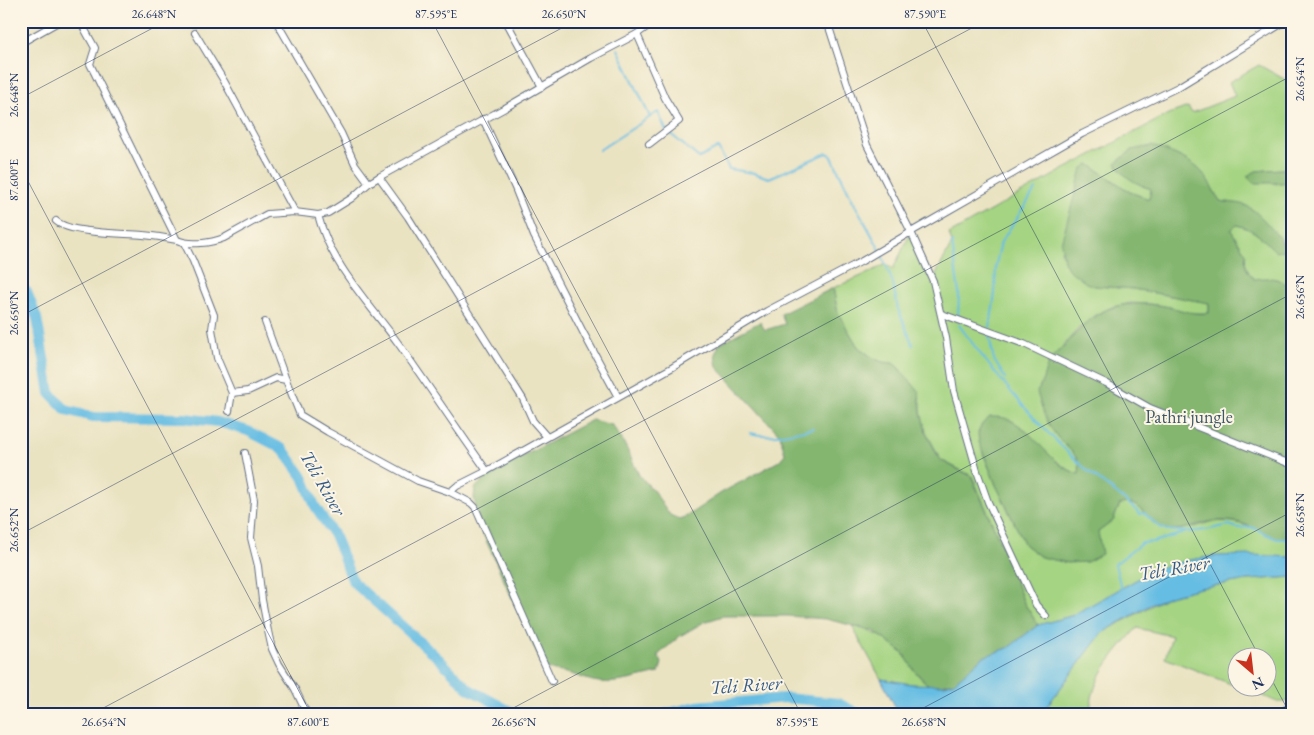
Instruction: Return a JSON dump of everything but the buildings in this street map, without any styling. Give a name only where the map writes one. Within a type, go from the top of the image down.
[{"type":"highway","points":[[1284,714],[1293,707]]},
{"type":"street","points":[[80,21],[95,48],[90,64],[180,241],[193,261],[213,310],[212,329],[217,358],[232,393],[229,412]]},
{"type":"street","points":[[276,21],[341,133],[355,164],[368,183]]},
{"type":"street","points":[[506,21],[542,86]]},
{"type":"street","points":[[56,221],[71,228],[103,233],[143,235],[180,241],[217,241],[232,235],[267,214],[295,212],[318,215],[328,213],[352,198],[368,183],[378,177],[505,108],[656,21]]},
{"type":"street","points":[[827,21],[867,145],[911,232],[933,281],[942,314],[954,391],[988,502],[1036,605],[1046,616]]},
{"type":"street","points":[[450,492],[457,486],[673,367],[767,310],[862,261],[1082,134],[1178,87],[1286,21]]},
{"type":"street","points":[[21,43],[56,22]]},
{"type":"street","points":[[195,32],[224,81],[295,212]]},
{"type":"street","points":[[636,34],[665,98],[679,120],[649,144]]},
{"type":"street","points":[[483,119],[515,188],[534,236],[618,397]]},
{"type":"street","points":[[378,177],[408,217],[523,399],[533,421],[547,437]]},
{"type":"street","points":[[318,215],[322,230],[339,262],[366,303],[397,342],[487,471]]},
{"type":"street","points":[[942,314],[1024,344],[1106,383],[1150,408],[1293,465]]},
{"type":"street","points":[[266,322],[300,415],[418,482],[450,492],[475,507],[552,681]]},
{"type":"street","points":[[232,393],[248,391],[276,378],[286,380]]},
{"type":"street","points":[[245,453],[254,500],[251,538],[258,566],[262,600],[272,649],[278,664],[295,689],[307,714]]},
{"type":"green space","points":[[1259,65],[1293,84],[1293,168],[1256,171],[1276,184],[1293,183],[1293,234],[1291,237],[1293,243],[1293,291],[1285,283],[1276,279],[1255,280],[1248,272],[1241,246],[1230,230],[1237,225],[1249,229],[1259,235],[1276,252],[1283,241],[1239,204],[1220,201],[1210,185],[1142,186],[1151,189],[1149,199],[1130,192],[1089,164],[1061,252],[1069,269],[1095,286],[1133,289],[1209,303],[1209,313],[1190,313],[1150,304],[1131,303],[1112,307],[1095,315],[1079,328],[1052,358],[1042,384],[1056,435],[1075,455],[1080,464],[1079,474],[1071,471],[1053,458],[1011,420],[982,451],[1025,545],[1041,557],[1068,563],[1098,532],[1113,521],[1120,504],[1129,503],[1138,506],[1144,513],[1195,527],[1213,521],[1234,522],[1251,527],[1277,539],[1293,539],[1293,557],[1214,556],[1185,561],[1156,569],[1071,616],[1038,625],[1024,603],[972,476],[941,460],[926,432],[921,412],[921,402],[900,369],[893,363],[882,362],[873,358],[858,347],[838,313],[833,288],[886,264],[893,269],[911,232],[933,280],[952,243],[949,234],[1061,171],[1169,114],[1188,107],[1192,113],[1235,96],[1229,82]]},
{"type":"green space","name":"Pathri jungle","points":[[1152,146],[1175,154],[1196,166],[1206,177],[1220,201],[1240,204],[1252,209],[1269,226],[1286,250],[1276,252],[1259,235],[1249,229],[1237,225],[1231,230],[1246,254],[1245,262],[1254,279],[1276,279],[1285,283],[1293,291],[1293,539],[1277,539],[1244,524],[1230,521],[1209,522],[1175,530],[1167,529],[1154,524],[1139,507],[1120,504],[1113,521],[1098,532],[1102,554],[1087,562],[1068,563],[1041,557],[1025,545],[996,485],[979,442],[978,433],[982,424],[990,417],[1010,420],[1028,432],[1051,457],[1069,470],[1079,474],[1076,457],[1050,426],[1037,392],[1052,358],[1086,323],[1105,310],[1116,306],[1141,304],[1163,306],[1202,314],[1209,313],[1209,303],[1133,289],[1095,286],[1086,283],[1068,269],[1064,261],[1061,243],[1082,169],[1089,164],[1130,192],[1149,199],[1151,189],[1126,176],[1116,163],[1132,150]]},
{"type":"green space","points":[[1293,168],[1293,183],[1253,183],[1247,176],[1256,171]]},
{"type":"green space","points":[[833,288],[838,313],[858,347],[873,358],[882,362],[893,363],[919,392],[926,432],[940,460],[971,476],[996,532],[1024,603],[1038,625],[1008,648],[983,657],[954,682],[936,686],[927,684],[914,670],[904,654],[874,631],[826,619],[788,616],[723,616],[704,622],[680,636],[658,655],[662,663],[659,673],[626,680],[593,681],[552,670],[542,665],[480,527],[474,498],[475,488],[491,473],[592,420],[612,425],[623,441],[639,475],[653,490],[670,515],[679,519],[687,516],[721,493],[779,461],[785,454],[780,435],[717,367],[715,354],[720,343],[760,322],[765,330],[785,324],[781,314]]},
{"type":"green space","points":[[1293,577],[1293,699],[1276,702],[1267,698],[1276,698],[1276,648],[1226,648],[1226,682],[1165,658],[1172,636],[1137,628],[1113,657],[1100,677],[1091,701],[1090,714],[1041,714],[1102,633],[1169,596],[1200,588],[1248,580]]},
{"type":"green space","points":[[852,626],[886,639],[898,648],[924,681],[936,686],[881,679]]},
{"type":"water","points":[[1214,556],[1293,557],[1293,577],[1248,580],[1200,588],[1169,596],[1150,605],[1102,633],[1041,714],[899,714],[881,679],[912,684],[945,685],[954,682],[983,657],[1008,648],[1038,625],[1071,616],[1156,569]]},
{"type":"waterway","points":[[618,49],[650,117]]},
{"type":"waterway","points":[[599,150],[658,112],[666,130],[699,158],[718,148],[729,169],[754,173],[769,178],[827,153],[831,155],[852,199],[880,250],[893,283],[898,309],[913,345]]},
{"type":"waterway","points":[[990,327],[995,293],[996,264],[1001,242],[1036,189]]},
{"type":"waterway","points":[[952,243],[959,293],[958,317]]},
{"type":"waterway","name":"Teli River","points":[[21,288],[27,292],[37,318],[50,393],[66,410],[93,417],[184,418],[218,422],[248,431],[283,449],[303,477],[315,506],[335,537],[353,582],[439,659],[469,689],[510,711],[521,714]]},
{"type":"waterway","points":[[959,325],[1015,397],[1046,431],[1086,470],[1140,514],[1144,513],[1158,526],[1167,530],[1187,532],[1229,525],[1238,528],[1251,527],[1277,539],[1293,539]]},
{"type":"waterway","points":[[989,336],[994,360],[1005,378]]},
{"type":"waterway","points":[[750,433],[774,435],[813,428]]},
{"type":"waterway","points":[[1121,588],[1115,564],[1142,543],[1153,542],[1184,533]]},
{"type":"waterway","name":"Teli River","points":[[664,714],[697,706],[785,698],[838,703],[859,714]]}]
